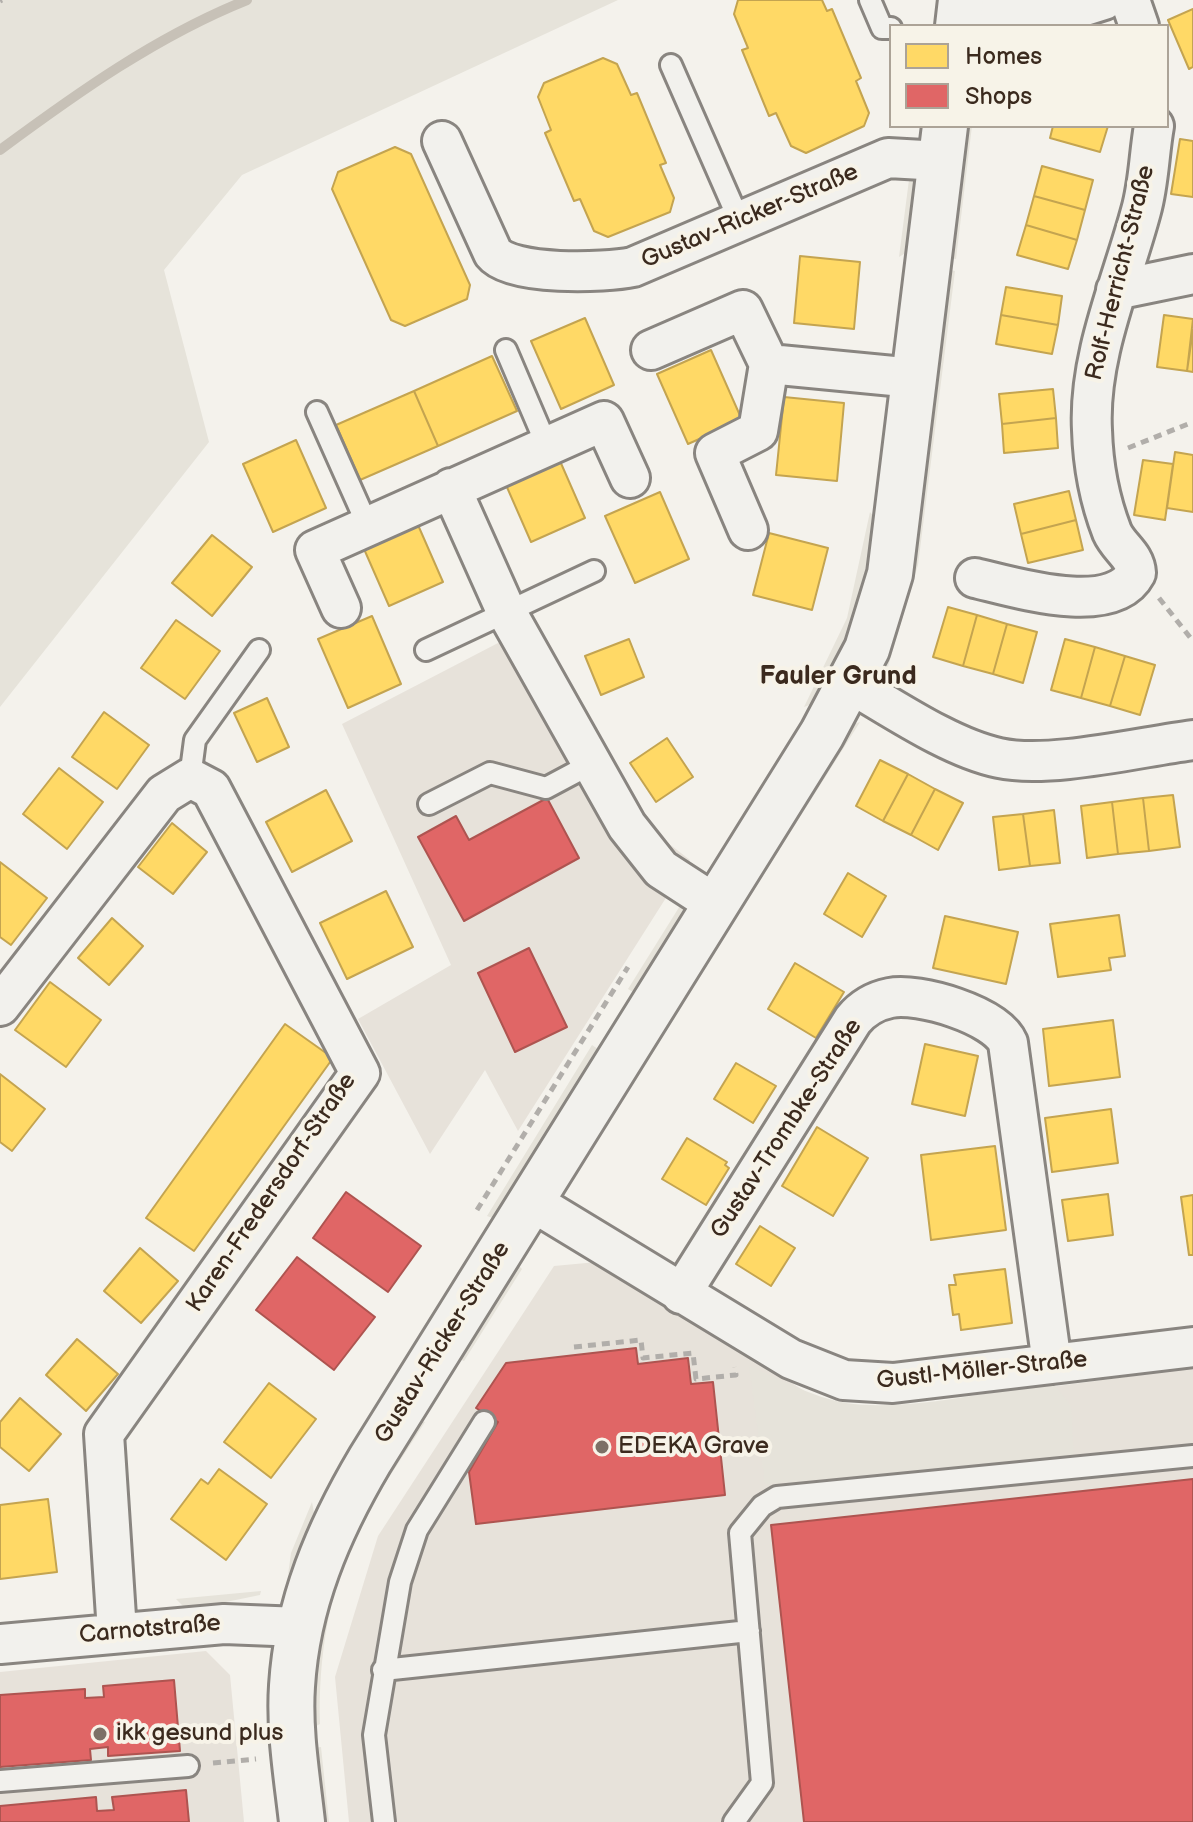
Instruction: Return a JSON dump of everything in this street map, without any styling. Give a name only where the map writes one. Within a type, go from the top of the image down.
[{"type":"street","points":[[959,14],[1001,20],[1050,17],[1104,0]]},
{"type":"street","points":[[1130,0],[1138,24]]},
{"type":"street","name":"Rolf-Herricht-Straße","points":[[1136,573],[1135,564],[1112,531],[1096,465],[1091,403],[1116,290],[1142,208],[1154,128]]},
{"type":"street","name":"Gustav-Ricker-Straße","points":[[302,1822],[292,1703],[300,1627],[315,1572],[349,1495],[851,684],[874,631],[890,574],[943,143],[888,158],[620,270],[516,266],[500,261],[493,253],[442,141]]},
{"type":"street","points":[[1116,290],[1193,274]]},
{"type":"street","points":[[651,350],[743,310],[769,364],[758,431],[715,453],[748,530]]},
{"type":"street","points":[[769,364],[914,378]]},
{"type":"street","points":[[341,608],[315,550],[367,524],[604,421],[630,478]]},
{"type":"street","points":[[451,488],[506,611],[627,826],[648,854],[683,885],[715,904]]},
{"type":"street","points":[[975,578],[1050,595],[1091,596],[1123,589],[1136,573]]},
{"type":"street","points":[[851,684],[963,745],[1000,759],[1041,760],[1193,740]]},
{"type":"street","points":[[0,1006],[164,794],[190,778]]},
{"type":"street","name":"Karen-Fredersdorf-Straße","points":[[117,1632],[104,1434],[360,1073],[211,789],[190,778]]},
{"type":"street","name":"Gustav-Trombke-Straße","points":[[681,1294],[853,1020],[873,1003],[907,998],[979,1015],[999,1029],[1008,1043],[1052,1364]]},
{"type":"street","name":"Gustl-Möller-Straße","points":[[531,1201],[731,1325],[810,1368],[861,1383],[893,1383],[1193,1347]]},
{"type":"street","name":"Carnotstraße","points":[[0,1644],[233,1623],[300,1627]]},
{"type":"lane","points":[[870,0],[882,28],[889,28]]},
{"type":"lane","points":[[671,65],[739,220]]},
{"type":"lane","points":[[506,350],[547,446]]},
{"type":"lane","points":[[317,412],[367,524]]},
{"type":"lane","points":[[426,650],[594,571]]},
{"type":"lane","points":[[190,778],[195,740],[259,650]]},
{"type":"lane","points":[[429,804],[490,773],[546,788],[591,764]]},
{"type":"lane","points":[[384,1822],[374,1735],[400,1582],[417,1530],[484,1422]]},
{"type":"lane","points":[[734,1822],[762,1783],[740,1533],[762,1506],[777,1497],[1193,1456]]},
{"type":"lane","points":[[383,1670],[749,1631]]},
{"type":"lane","points":[[0,1781],[188,1766]]},
{"type":"path","points":[[1096,465],[1146,438],[1193,422]]},
{"type":"path","points":[[1136,573],[1193,641]]},
{"type":"path","points":[[574,1347],[641,1340],[643,1358],[693,1353],[696,1379],[736,1375],[731,1325]]},
{"type":"path","points":[[188,1766],[256,1759]]},
{"type":"shaded area","points":[[0,0],[618,0],[242,175],[164,270],[209,442],[0,707]]},
{"type":"shaded area","points":[[963,128],[972,128],[956,259],[948,258]]},
{"type":"shaded area","points":[[910,172],[921,177],[912,249],[899,257]]},
{"type":"shaded area","points":[[947,269],[955,271],[918,565],[887,670],[885,656]]},
{"type":"shaded area","points":[[870,512],[879,523],[859,617],[818,702],[804,707],[847,618]]},
{"type":"shaded area","points":[[525,629],[613,780],[655,833],[690,860],[518,1131],[485,1070],[430,1154],[358,1019],[451,965],[342,724]]},
{"type":"shaded area","points":[[860,722],[586,1156],[594,1135],[848,726]]},
{"type":"shaded area","points":[[683,901],[687,914],[638,995],[628,989]]},
{"type":"shaded area","points":[[592,1045],[601,1051],[498,1220],[487,1216]]},
{"type":"shaded area","points":[[597,1262],[819,1400],[885,1409],[1193,1368],[1193,1822],[349,1822],[335,1677],[378,1536],[554,1266]]},
{"type":"shaded area","points":[[518,1265],[522,1269],[464,1361],[455,1357]]},
{"type":"shaded area","points":[[749,1366],[821,1397],[869,1405],[922,1403],[1053,1383],[1071,1406],[1074,1458],[765,1484]]},
{"type":"shaded area","points":[[417,1419],[425,1422],[367,1513],[340,1573],[324,1648],[320,1724],[316,1726],[312,1698],[318,1638],[339,1559]]},
{"type":"shaded area","points":[[312,1502],[315,1518],[288,1575],[291,1553]]},
{"type":"shaded area","points":[[261,1591],[260,1595],[187,1610],[176,1599]]},
{"type":"shaded area","points":[[206,1651],[230,1675],[244,1822],[0,1822],[0,1672]]},
{"type":"shaded area","points":[[321,1747],[329,1822],[319,1822],[313,1748]]},
{"type":"building: Homes","points":[[738,0],[822,0],[827,11],[832,9],[861,78],[856,81],[869,113],[864,126],[806,153],[791,146],[776,113],[769,116],[742,50],[748,48],[734,14]]},
{"type":"building: Homes","points":[[1193,9],[1193,67],[1189,69],[1168,20]]},
{"type":"building: Homes","points":[[603,58],[617,64],[631,95],[637,93],[666,163],[660,165],[674,198],[670,212],[608,237],[594,231],[580,199],[574,201],[545,133],[551,130],[538,97],[544,83]]},
{"type":"building: Homes","points":[[1052,128],[1107,128],[1100,152],[1050,138]]},
{"type":"building: Homes","points":[[1180,139],[1193,141],[1193,197],[1171,194]]},
{"type":"building: Homes","points":[[395,147],[411,154],[470,285],[467,299],[405,326],[391,320],[332,189],[338,172]]},
{"type":"building: Homes","points":[[1042,166],[1093,180],[1085,210],[1034,196]]},
{"type":"building: Homes","points":[[1034,196],[1085,210],[1077,240],[1026,225]]},
{"type":"building: Homes","points":[[1026,225],[1077,240],[1068,269],[1017,255]]},
{"type":"building: Homes","points":[[800,256],[860,262],[854,329],[794,323]]},
{"type":"building: Homes","points":[[1006,287],[1062,296],[1058,325],[1001,315]]},
{"type":"building: Homes","points":[[1001,315],[1058,325],[1052,354],[996,344]]},
{"type":"building: Homes","points":[[1164,315],[1193,319],[1187,371],[1157,367]]},
{"type":"building: Homes","points":[[585,318],[614,385],[561,409],[531,341]]},
{"type":"building: Homes","points":[[1193,330],[1193,372],[1187,371]]},
{"type":"building: Homes","points":[[711,350],[742,420],[688,444],[657,374]]},
{"type":"building: Homes","points":[[492,356],[517,411],[438,446],[414,391]]},
{"type":"building: Homes","points":[[1053,389],[1056,418],[1002,424],[999,394]]},
{"type":"building: Homes","points":[[414,391],[438,446],[360,480],[336,425]]},
{"type":"building: Homes","points":[[784,397],[844,403],[837,481],[776,475]]},
{"type":"building: Homes","points":[[1056,418],[1058,448],[1004,453],[1002,424]]},
{"type":"building: Homes","points":[[296,440],[326,508],[273,532],[243,464]]},
{"type":"building: Homes","points":[[1175,452],[1193,455],[1193,512],[1167,508]]},
{"type":"building: Homes","points":[[1143,460],[1173,464],[1165,520],[1134,515]]},
{"type":"building: Homes","points":[[560,461],[585,518],[531,542],[506,485]]},
{"type":"building: Homes","points":[[1069,491],[1076,520],[1021,534],[1014,504]]},
{"type":"building: Homes","points":[[660,492],[689,559],[635,583],[605,516]]},
{"type":"building: Homes","points":[[1076,520],[1083,550],[1028,563],[1021,534]]},
{"type":"building: Homes","points":[[418,525],[443,582],[389,606],[364,549]]},
{"type":"building: Homes","points":[[769,533],[828,548],[812,610],[753,595]]},
{"type":"building: Homes","points":[[212,535],[252,567],[212,616],[172,583]]},
{"type":"building: Homes","points":[[948,607],[977,615],[963,666],[933,657]]},
{"type":"building: Homes","points":[[977,615],[1007,624],[993,674],[963,666]]},
{"type":"building: Homes","points":[[372,616],[401,684],[348,708],[318,639]]},
{"type":"building: Homes","points":[[176,620],[220,651],[185,699],[141,668]]},
{"type":"building: Homes","points":[[1007,624],[1037,632],[1023,683],[993,674]]},
{"type":"building: Homes","points":[[629,639],[644,677],[601,695],[585,656]]},
{"type":"building: Homes","points":[[1065,639],[1095,647],[1081,698],[1051,690]]},
{"type":"building: Homes","points":[[1095,647],[1125,656],[1110,706],[1081,698]]},
{"type":"building: Homes","points":[[1125,656],[1155,665],[1140,715],[1110,706]]},
{"type":"building: Homes","points":[[267,698],[289,747],[257,762],[234,713]]},
{"type":"building: Homes","points":[[104,712],[149,745],[117,789],[72,757]]},
{"type":"building: Homes","points":[[667,738],[693,777],[656,802],[630,763]]},
{"type":"building: Homes","points":[[880,760],[908,774],[883,821],[856,806]]},
{"type":"building: Homes","points":[[59,768],[103,802],[67,849],[23,814]]},
{"type":"building: Homes","points":[[908,774],[935,789],[911,835],[883,821]]},
{"type":"building: Homes","points":[[935,789],[963,803],[938,850],[911,835]]},
{"type":"building: Homes","points":[[326,790],[352,841],[292,872],[266,822]]},
{"type":"building: Homes","points":[[1173,795],[1180,847],[1149,851],[1143,798]]},
{"type":"building: Homes","points":[[1143,798],[1149,851],[1118,854],[1112,802]]},
{"type":"building: Homes","points":[[1112,802],[1118,854],[1087,858],[1081,806]]},
{"type":"building: Homes","points":[[1054,810],[1060,863],[1030,866],[1023,814]]},
{"type":"building: Homes","points":[[1023,814],[1030,866],[999,870],[993,817]]},
{"type":"building: Homes","points":[[172,823],[207,852],[173,894],[138,867]]},
{"type":"building: Homes","points":[[0,862],[47,898],[11,945],[0,937]]},
{"type":"building: Homes","points":[[848,873],[886,896],[862,937],[824,914]]},
{"type":"building: Homes","points":[[386,891],[413,947],[347,979],[320,923]]},
{"type":"building: Homes","points":[[1119,915],[1125,956],[1109,958],[1111,970],[1058,977],[1050,924]]},
{"type":"building: Homes","points":[[945,916],[1018,932],[1006,984],[933,968]]},
{"type":"building: Homes","points":[[112,918],[143,946],[109,985],[78,958]]},
{"type":"building: Homes","points":[[795,963],[844,992],[816,1038],[768,1009]]},
{"type":"building: Homes","points":[[50,982],[101,1020],[66,1067],[15,1030]]},
{"type":"building: Homes","points":[[1113,1020],[1120,1077],[1049,1086],[1043,1029]]},
{"type":"building: Homes","points":[[285,1024],[333,1058],[194,1251],[146,1218]]},
{"type":"building: Homes","points":[[925,1044],[978,1056],[965,1116],[912,1104]]},
{"type":"building: Homes","points":[[736,1063],[776,1086],[753,1123],[714,1099]]},
{"type":"building: Homes","points":[[0,1074],[45,1109],[12,1151],[0,1142]]},
{"type":"building: Homes","points":[[1111,1109],[1118,1163],[1052,1172],[1045,1118]]},
{"type":"building: Homes","points":[[817,1127],[868,1158],[833,1216],[782,1186]]},
{"type":"building: Homes","points":[[687,1138],[727,1162],[725,1165],[729,1168],[706,1205],[662,1179]]},
{"type":"building: Homes","points":[[995,1146],[1006,1230],[931,1240],[921,1155]]},
{"type":"building: Homes","points":[[1108,1194],[1113,1235],[1068,1241],[1062,1200]]},
{"type":"building: Homes","points":[[1193,1195],[1193,1255],[1189,1255],[1181,1197]]},
{"type":"building: Homes","points":[[760,1226],[795,1248],[771,1286],[736,1264]]},
{"type":"building: Homes","points":[[140,1248],[178,1281],[141,1323],[104,1291]]},
{"type":"building: Homes","points":[[1005,1269],[1012,1323],[961,1330],[959,1314],[953,1315],[949,1285],[956,1285],[954,1275]]},
{"type":"building: Homes","points":[[77,1339],[118,1374],[86,1411],[46,1375]]},
{"type":"building: Homes","points":[[269,1383],[316,1419],[271,1478],[224,1442]]},
{"type":"building: Homes","points":[[20,1398],[61,1434],[29,1471],[0,1447],[0,1422]]},
{"type":"building: Homes","points":[[219,1469],[267,1504],[226,1560],[171,1519],[201,1479],[208,1484]]},
{"type":"building: Homes","points":[[48,1499],[57,1572],[0,1579],[0,1505]]},
{"type":"building: Shops","points":[[547,798],[579,858],[464,921],[418,837],[456,816],[469,840]]},
{"type":"building: Shops","points":[[529,948],[567,1027],[515,1052],[478,973]]},
{"type":"building: Shops","points":[[346,1192],[421,1246],[388,1292],[313,1238]]},
{"type":"building: Shops","points":[[297,1257],[375,1317],[334,1370],[256,1310]]},
{"type":"building: Shops","name":"EDEKA Grave","points":[[636,1348],[638,1364],[688,1358],[691,1384],[713,1382],[725,1495],[476,1524],[469,1472],[498,1422],[476,1408],[506,1363]]},
{"type":"building: Shops","points":[[1193,1479],[1193,1822],[804,1822],[771,1525]]},
{"type":"building: Shops","points":[[174,1680],[180,1751],[108,1756],[108,1747],[90,1749],[91,1760],[0,1767],[0,1695],[85,1689],[85,1698],[104,1697],[103,1686]]},
{"type":"building: Shops","points":[[186,1790],[189,1822],[0,1822],[0,1806],[96,1797],[97,1811],[114,1810],[112,1797]]},
{"type":"waterway","points":[[0,150],[88,87],[150,48],[247,0]]},
{"type":"place","name":"EDEKA Grave","points":[[602,1447]]},
{"type":"place","name":"ikk gesund plus","points":[[100,1734]]},
{"type":"district","name":"Fauler Grund","points":[[838,677]]}]
